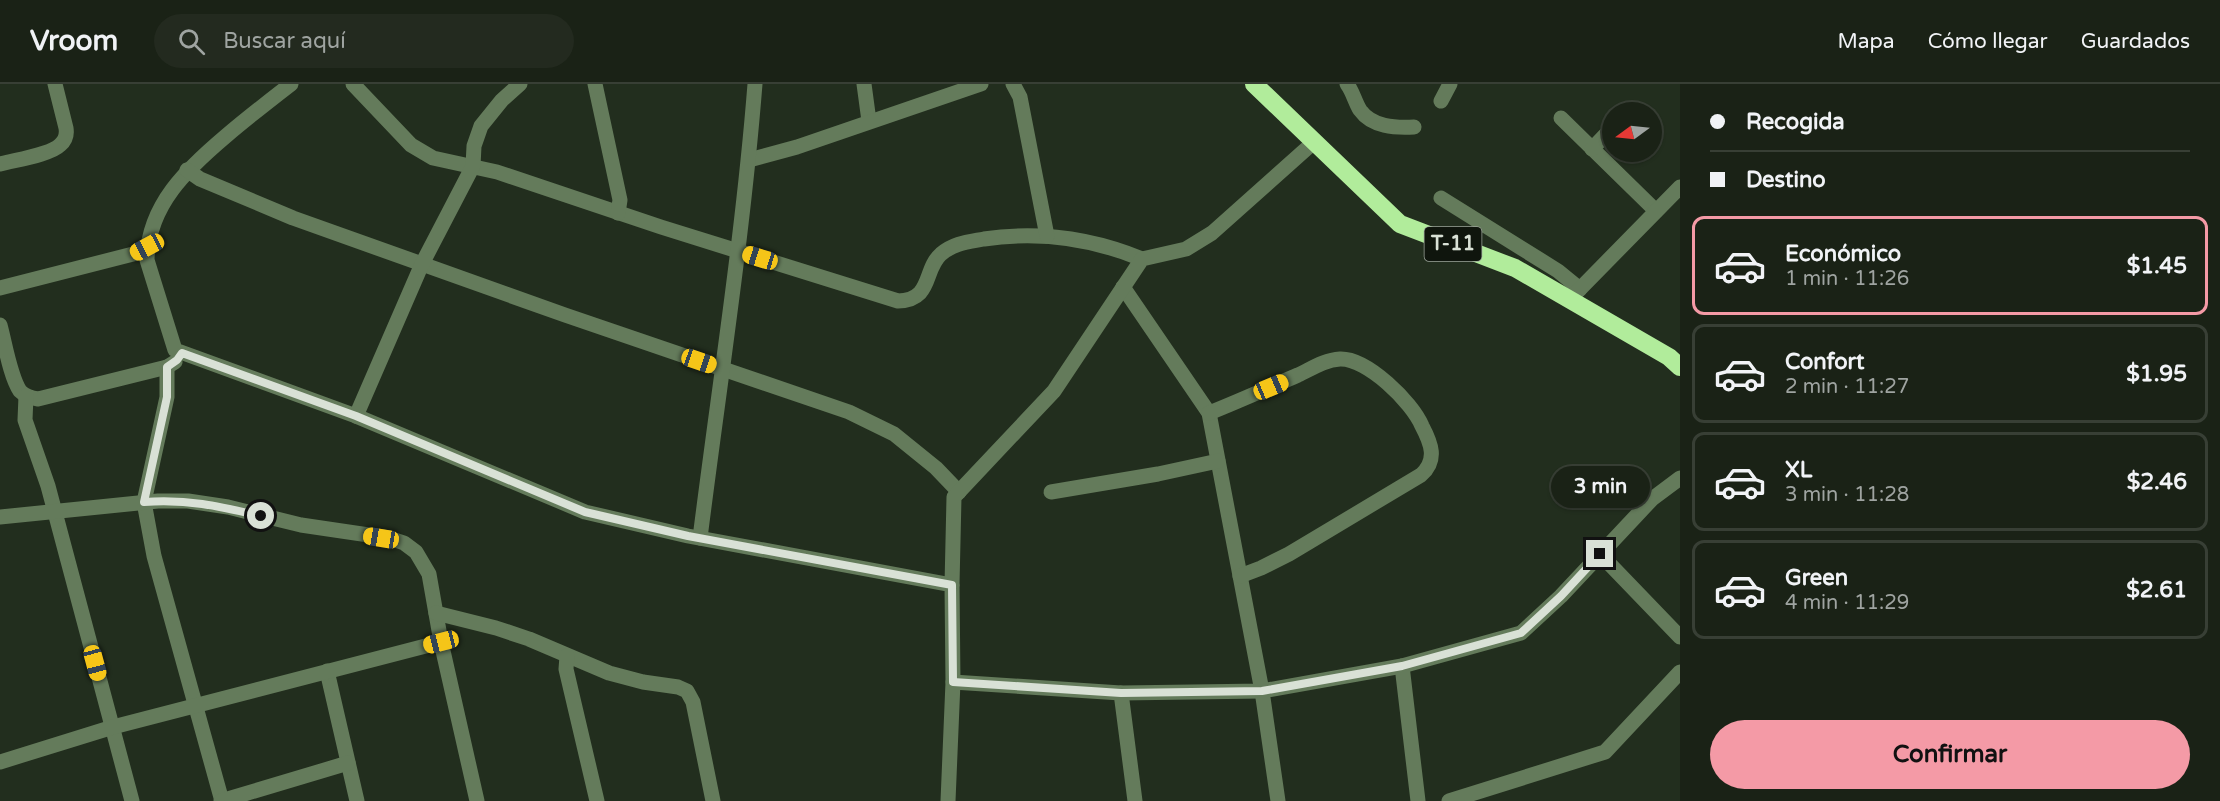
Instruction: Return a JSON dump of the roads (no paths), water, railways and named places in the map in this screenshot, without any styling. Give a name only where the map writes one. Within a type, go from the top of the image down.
[{"type":"highway","name":"T-11","points":[[1254,84],[1400,224],[1515,268],[1575,294],[1669,357],[1680,367]]},
{"type":"street","points":[[0,164],[55,150],[62,144],[67,134],[55,84]]},
{"type":"street","points":[[291,84],[206,152],[188,170],[158,213],[149,234],[147,260],[175,350],[356,416],[585,512],[700,538],[952,585]]},
{"type":"street","points":[[352,84],[411,145],[443,162],[497,172],[738,251],[892,299],[905,301],[915,297],[923,290],[937,258],[954,246],[995,238],[1047,236],[1105,245],[1142,259],[1186,249],[1212,233],[1314,142]]},
{"type":"street","points":[[356,416],[422,264],[473,166],[474,146],[481,126],[502,100],[520,84]]},
{"type":"street","points":[[595,84],[620,200],[618,213]]},
{"type":"street","points":[[700,538],[738,251],[755,84]]},
{"type":"street","points":[[864,84],[869,121]]},
{"type":"street","points":[[749,160],[797,147],[981,84]]},
{"type":"street","points":[[1013,84],[1020,97],[1047,236]]},
{"type":"street","points":[[1347,84],[1361,111],[1371,120],[1389,126],[1414,127]]},
{"type":"street","points":[[1441,101],[1450,84]]},
{"type":"street","points":[[1561,118],[1656,211]]},
{"type":"street","points":[[1592,149],[1602,138]]},
{"type":"street","points":[[188,170],[200,179],[293,218],[721,369],[827,404],[894,434],[915,450],[959,492]]},
{"type":"street","points":[[1441,198],[1558,271],[1575,294],[1680,187]]},
{"type":"street","points":[[1501,263],[1511,242]]},
{"type":"street","points":[[0,288],[137,253],[147,247]]},
{"type":"street","points":[[948,801],[953,682],[954,497],[1054,391],[1142,259]]},
{"type":"street","points":[[1123,287],[1209,413],[1262,691],[1278,801]]},
{"type":"street","points":[[0,325],[18,388],[26,396],[38,399],[167,367],[182,353]]},
{"type":"street","points":[[1209,413],[1326,362],[1350,360],[1390,385],[1403,397],[1420,421],[1431,448],[1429,466],[1421,475],[1289,554],[1240,576]]},
{"type":"street","points":[[167,367],[167,397],[144,502],[154,556],[221,801],[348,764]]},
{"type":"street","points":[[26,396],[25,420],[40,460],[132,801]]},
{"type":"street","points":[[1051,492],[1158,474],[1218,461]]},
{"type":"street","points":[[953,682],[1121,693],[1262,691],[1402,666],[1521,633],[1561,596],[1652,499],[1680,478]]},
{"type":"street","points":[[0,517],[144,502],[208,503],[301,525],[389,538],[404,543],[416,552],[425,566],[431,584],[441,642],[477,801]]},
{"type":"street","points":[[1600,554],[1680,637]]},
{"type":"street","points":[[436,613],[496,628],[609,673],[643,682],[678,687],[687,691],[693,702],[713,801]]},
{"type":"street","points":[[0,762],[113,727],[441,642]]},
{"type":"street","points":[[567,656],[566,669],[597,801]]},
{"type":"street","points":[[1402,666],[1418,801]]},
{"type":"street","points":[[327,671],[357,801]]},
{"type":"street","points":[[1449,801],[1605,752],[1680,672]]},
{"type":"street","points":[[1121,693],[1135,801]]}]
